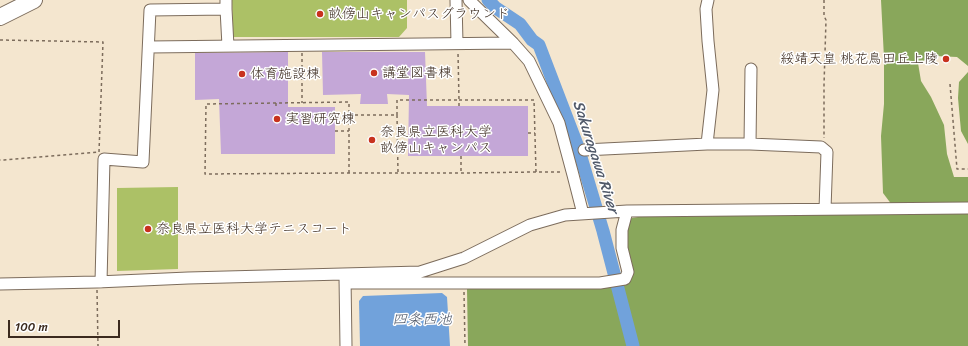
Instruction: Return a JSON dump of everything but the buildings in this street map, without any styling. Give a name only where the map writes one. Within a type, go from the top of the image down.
[{"type":"highway","points":[[0,7],[14,0]]},
{"type":"highway","points":[[0,18],[34,0]]},
{"type":"street","points":[[456,0],[457,43]]},
{"type":"street","points":[[469,0],[513,43],[529,61],[558,123],[573,172],[583,214]]},
{"type":"street","points":[[707,144],[713,90],[706,9],[708,0]]},
{"type":"street","points":[[99,282],[104,159],[143,162],[150,10],[226,4],[228,46]]},
{"type":"street","points":[[149,47],[513,43]]},
{"type":"street","points":[[750,144],[751,69]]},
{"type":"street","points":[[584,150],[707,144],[821,147],[827,152],[826,209]]},
{"type":"street","points":[[345,279],[420,272],[464,258],[530,225],[565,215],[627,211],[968,208]]},
{"type":"street","points":[[0,284],[188,278],[345,279],[464,283],[600,283],[625,279],[628,272],[622,248],[622,230],[627,211]]},
{"type":"street","points":[[345,279],[346,346]]},
{"type":"path","points":[[824,0],[824,16],[826,20],[824,150]]},
{"type":"path","points":[[0,40],[103,42],[99,152],[0,160]]},
{"type":"path","points":[[457,43],[459,106]]},
{"type":"path","points":[[302,45],[302,103]]},
{"type":"path","points":[[950,84],[958,169],[968,169]]},
{"type":"path","points":[[398,173],[397,100],[534,100],[536,172]]},
{"type":"path","points":[[349,173],[349,102],[206,104],[205,174],[573,172]]},
{"type":"path","points":[[349,115],[397,115]]},
{"type":"path","points":[[397,131],[408,130]]},
{"type":"path","points":[[335,131],[349,131]]},
{"type":"path","points":[[528,133],[535,133]]},
{"type":"path","points":[[461,156],[461,173]]},
{"type":"path","points":[[98,346],[99,282]]},
{"type":"path","points":[[464,283],[465,346]]},
{"type":"green space","name":"畝傍山キャンパスグラウンド","points":[[232,0],[407,0],[407,28],[399,37],[233,37]]},
{"type":"green space","points":[[881,0],[968,0],[968,66],[957,57],[936,56],[918,63],[921,81],[931,97],[944,125],[947,154],[954,177],[968,177],[968,209],[898,213],[883,193],[881,136],[884,104],[884,58]]},
{"type":"green space","points":[[968,72],[968,144],[961,131],[958,98],[959,82]]},
{"type":"green space","name":"奈良県立医科大学テニスコート","points":[[178,187],[178,269],[117,271],[117,188]]},
{"type":"green space","points":[[968,213],[968,346],[468,346],[467,289],[471,286],[626,283],[630,281],[632,278],[632,270],[627,252],[626,238],[628,222],[632,218]]},
{"type":"water","name":"四条西池","points":[[442,293],[447,297],[450,346],[360,346],[359,301],[363,296]]},
{"type":"waterway","name":"Sakuragawa River","points":[[488,0],[496,8],[520,24],[532,40],[539,45],[578,147],[603,231],[633,346]]},
{"type":"place","name":"畝傍山キャンパスグラウンド","points":[[320,14]]},
{"type":"place","name":"綏靖天皇 桃花鳥田丘上陵","points":[[946,59]]},
{"type":"place","name":"講堂図書棟","points":[[374,73]]},
{"type":"place","name":"体育施設棟","points":[[242,74]]},
{"type":"place","name":"実習研究棟","points":[[277,119]]},
{"type":"place","name":"奈良県立医科大学 畝傍山キャンパス","points":[[372,140]]},
{"type":"place","name":"奈良県立医科大学テニスコート","points":[[148,229]]}]
